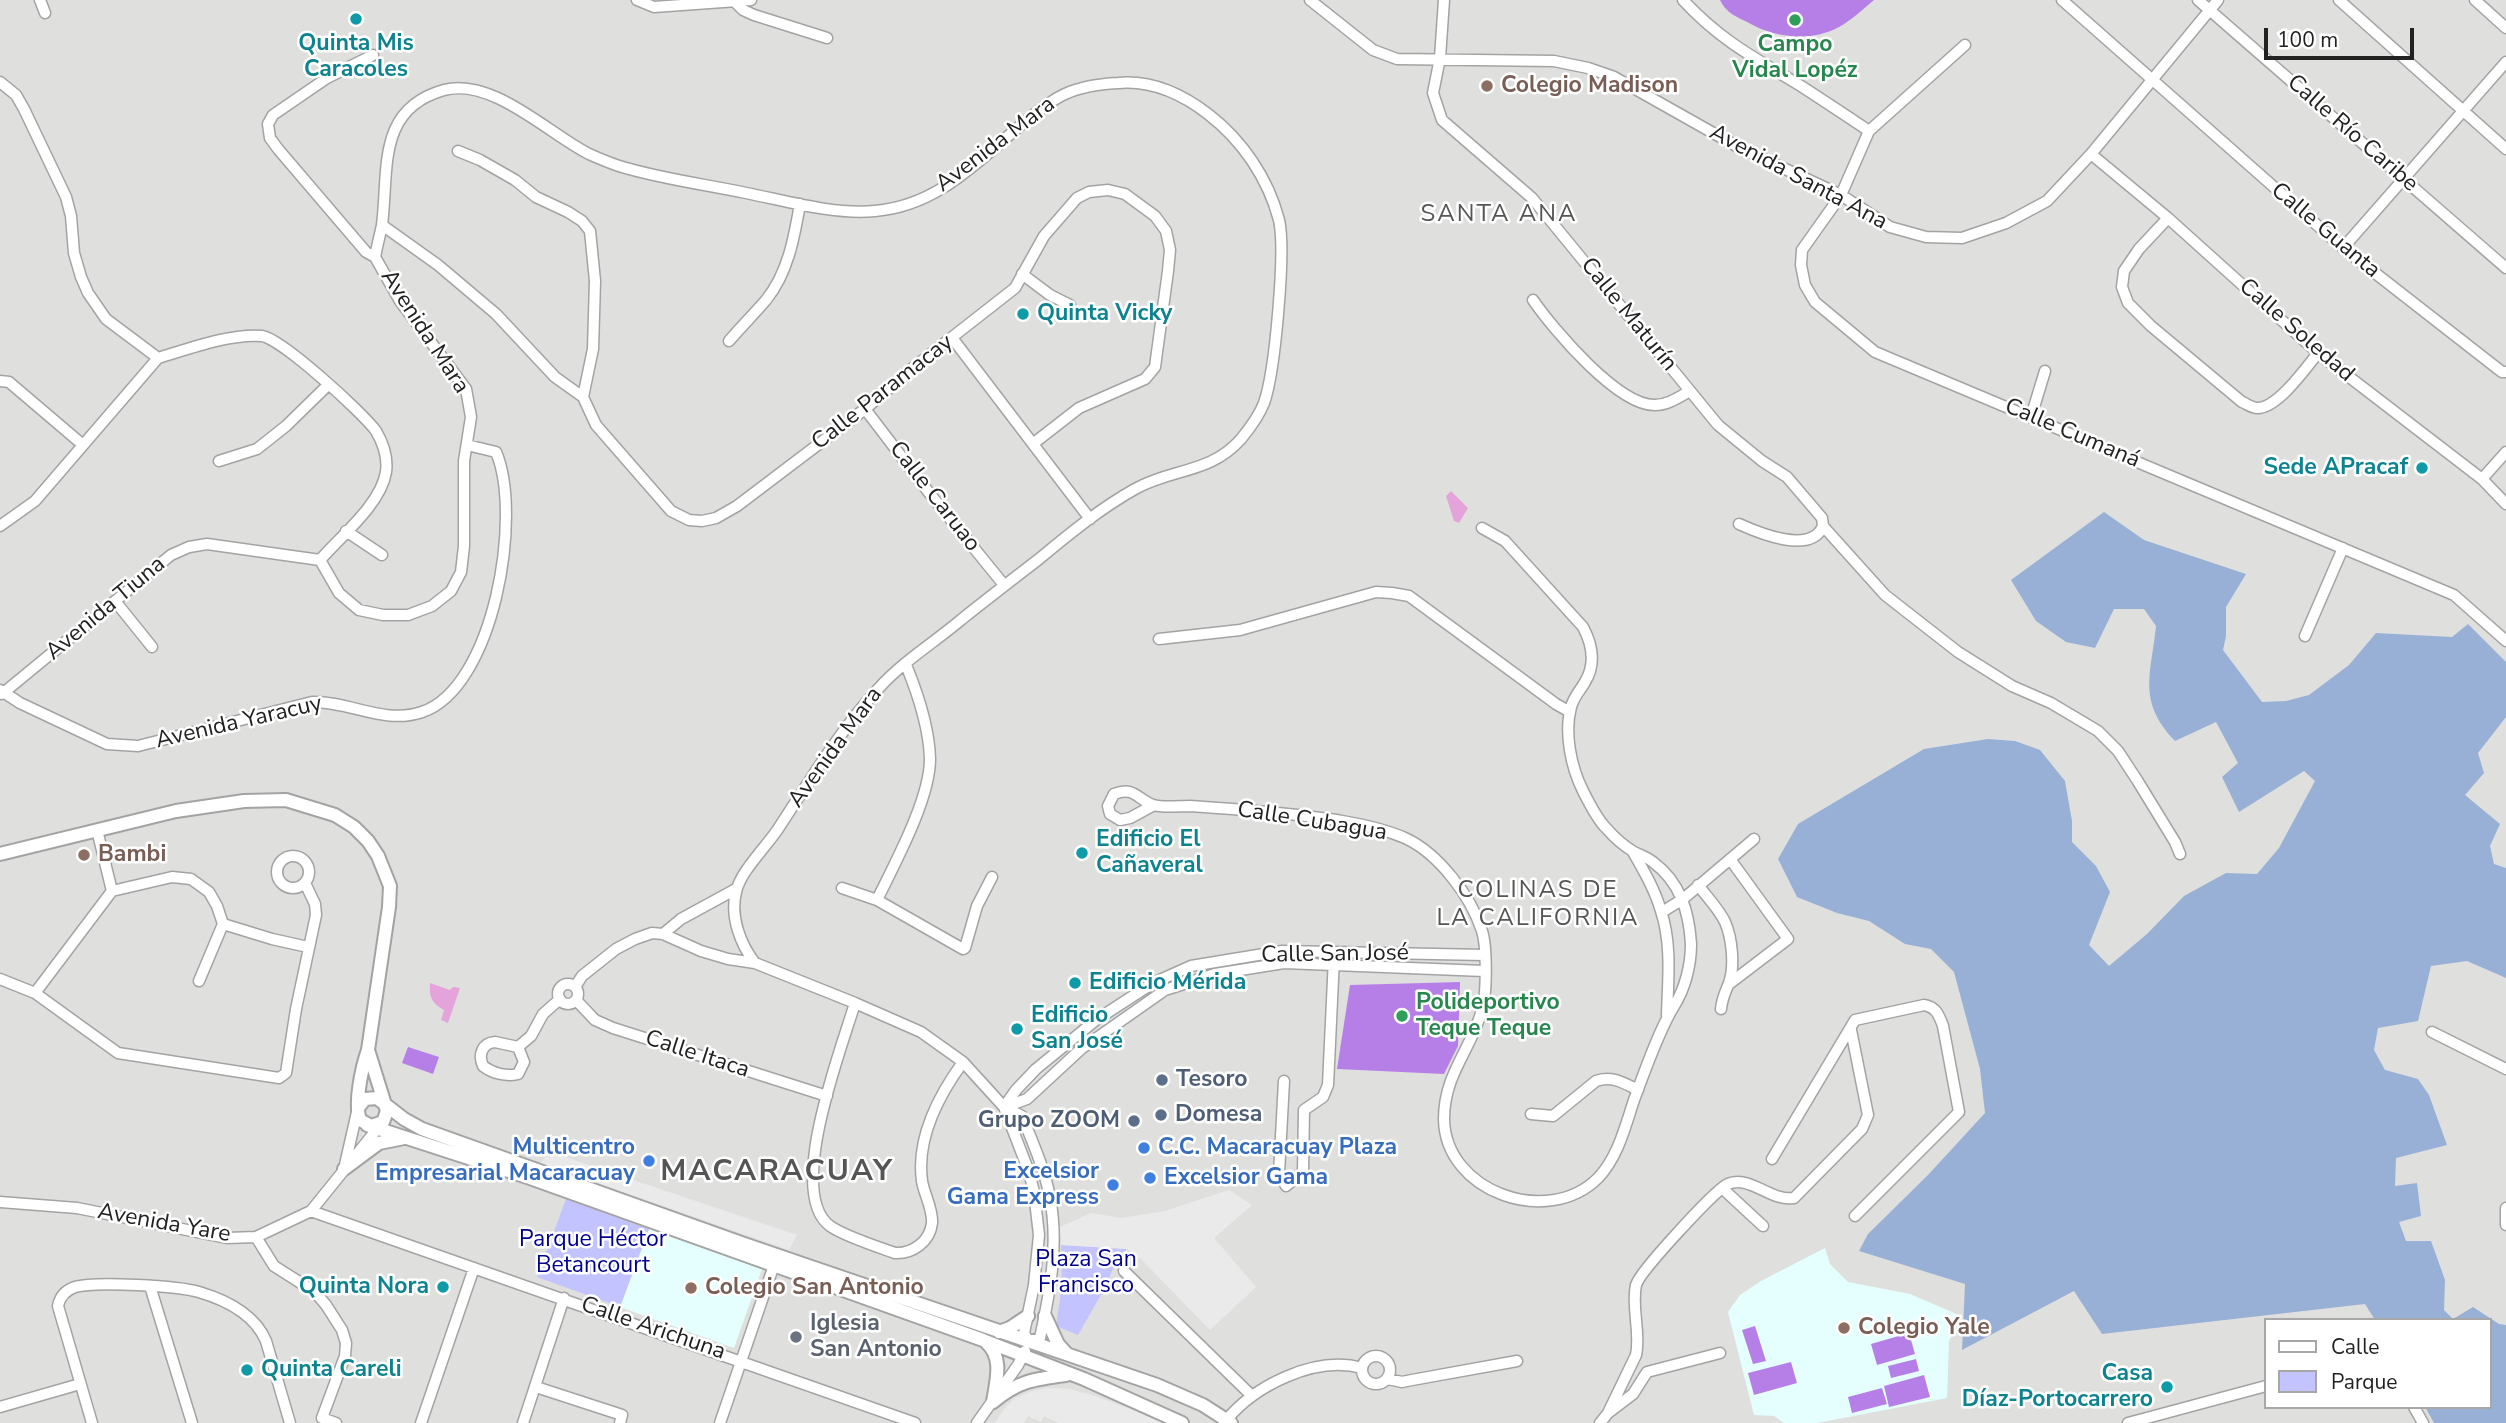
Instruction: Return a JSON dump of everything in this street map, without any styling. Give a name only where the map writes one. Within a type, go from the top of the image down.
[{"type":"street","points":[[40,0],[45,13]]},
{"type":"street","points":[[637,0],[654,7],[751,0]]},
{"type":"street","name":"Calle Maturín","points":[[1444,0],[1440,58],[1433,93],[1442,120],[1532,198],[1718,425],[1762,461],[1787,477],[1822,517],[1823,526],[1885,595],[1958,652],[2012,686],[2050,703],[2098,731],[2118,751],[2180,854]]},
{"type":"street","points":[[1684,0],[1704,23],[1733,46],[1869,131]]},
{"type":"street","name":"Calle Guanta","points":[[2062,0],[2343,248],[2501,372],[2506,372]]},
{"type":"street","name":"Calle Río Caribe","points":[[2198,0],[2506,268]]},
{"type":"street","name":"Avenida Santa Ana","points":[[1317,2],[1373,50],[1396,59],[1554,61],[1614,77],[1738,147],[1841,195],[1890,227],[1926,237],[1962,239],[2006,223],[2047,201],[2091,154],[2218,0]]},
{"type":"street","points":[[2339,0],[2506,149]]},
{"type":"street","points":[[2475,0],[2506,28]]},
{"type":"street","points":[[736,2],[743,10],[754,15],[827,38]]},
{"type":"street","name":"Calle Cumaná","points":[[1965,45],[1869,131],[1841,195],[1802,250],[1801,265],[1805,285],[1815,302],[1875,352],[2454,595],[2506,641]]},
{"type":"street","points":[[373,55],[327,78],[273,115],[268,124],[270,138],[278,149],[366,252],[375,257]]},
{"type":"street","points":[[2343,248],[2506,62]]},
{"type":"street","points":[[0,82],[16,95],[66,197],[71,216],[74,253],[88,293],[106,319],[158,358]]},
{"type":"street","name":"Avenida Mara","points":[[320,560],[339,593],[359,610],[383,615],[408,615],[432,606],[451,591],[461,572],[464,546],[462,489],[471,417],[466,388],[400,300],[375,257],[382,225],[390,143],[402,116],[414,104],[428,96],[462,87],[520,109],[587,153],[619,166],[800,204],[867,212],[902,206],[936,193],[968,172],[1035,114],[1063,95],[1087,86],[1134,82],[1154,86],[1196,105],[1230,134],[1261,174],[1280,226],[1281,262],[1273,358],[1263,406],[1239,442],[1222,456],[1203,467],[1137,488],[1090,519],[884,682],[859,712],[736,890]]},
{"type":"street","points":[[458,151],[480,160],[515,180],[536,197],[568,212],[582,221],[590,232],[595,281],[593,349],[583,397]]},
{"type":"street","name":"Calle Soledad","points":[[2091,154],[2168,218],[2318,353],[2482,480],[2506,504]]},
{"type":"street","name":"Calle Paramacay","points":[[382,225],[438,265],[496,314],[555,377],[583,397],[596,425],[661,502],[679,516],[702,521],[716,518],[737,506],[865,409],[1015,288],[1044,236],[1077,198],[1089,192],[1108,190],[1125,194],[1155,216],[1166,231],[1170,250],[1155,367],[1145,379],[1079,408],[1034,443]]},
{"type":"street","points":[[729,341],[766,300],[787,264],[800,204]]},
{"type":"street","points":[[2168,218],[2139,248],[2124,271],[2122,287],[2128,303],[2151,326],[2242,402],[2256,408],[2265,407],[2289,388],[2318,353]]},
{"type":"street","points":[[1022,274],[1070,305]]},
{"type":"street","points":[[1533,300],[1554,330],[1570,346],[1619,390],[1633,399],[1652,405],[1665,404],[1690,391]]},
{"type":"street","points":[[0,526],[35,501],[158,358],[203,345],[264,336],[281,344],[309,366],[355,408],[375,430],[384,448],[386,471],[379,495],[320,560]]},
{"type":"street","points":[[953,339],[1090,519]]},
{"type":"street","points":[[2031,417],[2045,371]]},
{"type":"street","points":[[0,381],[9,382],[83,445]]},
{"type":"street","points":[[219,461],[257,449],[286,426],[328,385]]},
{"type":"street","name":"Calle Caruao","points":[[865,409],[1004,586]]},
{"type":"street","name":"Avenida Yaracuy","points":[[2,693],[107,744],[138,746],[312,702],[329,701],[400,717],[440,704],[466,675],[476,654],[499,582],[505,539],[502,466],[496,453],[467,445]]},
{"type":"street","points":[[2482,480],[2506,452]]},
{"type":"street","points":[[1740,524],[1767,536],[1803,541],[1821,532],[1823,526]]},
{"type":"street","points":[[1482,528],[1505,541],[1583,627],[1589,638],[1592,661],[1590,672],[1575,694],[1570,712],[1568,743],[1581,789],[1604,827],[1633,851],[1652,861],[1669,877],[1683,899]]},
{"type":"street","points":[[346,531],[382,555]]},
{"type":"street","name":"Avenida Tiuna","points":[[2,693],[171,555],[189,547],[207,544],[320,560]]},
{"type":"street","points":[[2305,636],[2343,548]]},
{"type":"street","points":[[1159,639],[1240,630],[1376,592],[1409,596],[1570,712]]},
{"type":"street","points":[[115,601],[152,647]]},
{"type":"street","points":[[877,900],[921,802],[930,762],[929,739],[906,665]]},
{"type":"street","points":[[0,853],[176,811],[244,801],[286,800],[335,815],[354,827],[368,841],[378,856],[390,886],[388,918],[368,1050],[362,1067],[358,1108],[360,1120],[983,1340],[1145,1405],[1182,1423]]},
{"type":"street","name":"Calle Cubagua","points":[[1154,805],[1288,814],[1375,828],[1402,837],[1435,858],[1465,897],[1484,934],[1485,956],[1483,1008],[1448,1083],[1444,1122],[1449,1142],[1471,1176],[1490,1189],[1517,1200],[1543,1202],[1571,1195],[1596,1179],[1615,1154],[1667,1018],[1682,993],[1691,953],[1690,923],[1683,899]]},
{"type":"street","points":[[97,830],[112,891]]},
{"type":"street","points":[[1662,912],[1683,899],[1754,839]]},
{"type":"street","points":[[1633,851],[1650,881],[1662,912],[1667,943],[1667,1018]]},
{"type":"street","points":[[1720,1010],[1724,992],[1729,984],[1788,939],[1730,859]]},
{"type":"street","points":[[35,993],[112,891],[172,877],[191,879],[209,891],[223,924],[199,981]]},
{"type":"street","points":[[842,888],[877,900],[962,949],[965,947],[979,901],[992,877]]},
{"type":"street","points":[[0,979],[35,993],[118,1053],[279,1078],[286,1073],[316,915],[315,904],[305,883]]},
{"type":"street","points":[[1698,885],[1725,920],[1732,956],[1729,984]]},
{"type":"street","points":[[663,934],[681,919],[736,890],[736,922],[747,953],[755,963]]},
{"type":"street","points":[[223,924],[308,947]]},
{"type":"street","points":[[575,987],[582,976],[616,949],[652,933],[663,934],[701,951],[755,963],[855,1003],[920,1031],[963,1062],[1004,1107],[1029,1172],[1039,1235],[1036,1269],[1024,1333],[1028,1341],[1023,1356],[977,1423]]},
{"type":"street","name":"Calle San José","points":[[1004,1107],[1035,1069],[1072,1038],[1153,983],[1191,966],[1282,951],[1485,956]]},
{"type":"street","points":[[1284,1081],[1279,1173],[1286,1186],[1303,1172],[1304,1110],[1323,1097],[1328,1085],[1334,952]]},
{"type":"street","name":"Calle San José","points":[[1004,1107],[1027,1098],[1081,1049],[1165,990],[1215,974],[1284,963],[1484,971]]},
{"type":"street","points":[[568,985],[575,987],[578,993],[576,1000],[566,1004],[560,999],[559,991],[568,985]]},
{"type":"street","points":[[519,1047],[531,1036],[543,1014],[560,999]]},
{"type":"street","name":"Calle Itaca","points":[[576,1000],[595,1020],[613,1028],[827,1096]]},
{"type":"street","points":[[855,1003],[827,1096],[813,1167],[815,1205],[829,1226],[895,1253],[906,1254],[928,1236],[932,1222],[922,1179],[923,1151],[936,1106],[947,1084],[963,1062]]},
{"type":"street","points":[[1772,1159],[1855,1020],[1924,1005],[1932,1006],[1943,1026],[1959,1112],[1855,1216]]},
{"type":"street","points":[[1605,1419],[1636,1355],[1638,1346],[1635,1297],[1640,1276],[1730,1182],[1739,1182],[1779,1197],[1794,1198],[1862,1129],[1868,1115],[1851,1030]]},
{"type":"street","points":[[2432,1032],[2506,1069]]},
{"type":"street","points":[[1072,1038],[1081,1049]]},
{"type":"street","points":[[490,1043],[519,1047],[524,1062],[518,1074],[494,1072],[482,1066],[482,1049],[490,1043]]},
{"type":"street","points":[[368,1050],[387,1111],[376,1125]]},
{"type":"street","points":[[1531,1114],[1553,1116],[1596,1081],[1604,1078],[1638,1090]]},
{"type":"street","points":[[358,1108],[365,1099],[377,1098],[422,1129],[1182,1395],[1227,1422],[1236,1408],[1252,1395],[1306,1370],[1351,1365],[1362,1368]]},
{"type":"street","points":[[1004,1107],[1023,1116],[1040,1159],[1050,1197],[1054,1244],[1050,1290],[1040,1338],[1028,1341]]},
{"type":"street","name":"Avenida Yare","points":[[344,1169],[358,1108]]},
{"type":"street","name":"Avenida Yare","points":[[0,1202],[77,1208],[227,1238],[256,1237],[311,1211],[376,1125]]},
{"type":"street","points":[[344,1169],[379,1143],[407,1137]]},
{"type":"street","points":[[1722,1188],[1763,1226]]},
{"type":"street","points":[[2506,1208],[2506,1225]]},
{"type":"street","name":"Calle Arichuna","points":[[311,1211],[915,1423]]},
{"type":"street","points":[[256,1237],[274,1266],[315,1293],[342,1330],[346,1343],[345,1356],[322,1418]]},
{"type":"street","points":[[720,1423],[774,1265]]},
{"type":"street","points":[[421,1423],[474,1268]]},
{"type":"street","points":[[1124,1271],[1252,1395]]},
{"type":"street","points":[[92,1423],[58,1306],[66,1291],[83,1286],[150,1286],[197,1291],[253,1320],[266,1341],[290,1423]]},
{"type":"street","points":[[150,1286],[192,1423]]},
{"type":"street","points":[[523,1423],[564,1298]]},
{"type":"street","points":[[999,1332],[1028,1316]]},
{"type":"street","points":[[1045,1316],[1058,1343],[1068,1354]]},
{"type":"street","points":[[983,1340],[992,1347],[997,1359],[993,1402]]},
{"type":"street","points":[[1605,1419],[1633,1394],[1647,1372],[1720,1353]]},
{"type":"street","points":[[1380,1356],[1390,1365],[1388,1379],[1381,1384],[1371,1384],[1364,1378],[1362,1368],[1366,1360],[1380,1356]]},
{"type":"street","points":[[1388,1379],[1402,1382],[1517,1361]]},
{"type":"street","points":[[993,1402],[1019,1383],[1069,1374]]},
{"type":"street","points":[[0,1407],[80,1384]]},
{"type":"street","points":[[536,1387],[622,1415],[620,1423]]},
{"type":"street","points":[[2128,1423],[2264,1387]]},
{"type":"street","points":[[311,1423],[322,1418],[336,1423]]},
{"type":"shaded area","points":[[0,0],[2506,0],[2506,1423],[0,1423]]},
{"type":"shaded area","name":"Campo Vidal Lopéz","points":[[1720,0],[1874,0],[1853,18],[1828,32],[1794,36],[1759,28],[1732,14]]},
{"type":"shaded area","points":[[1451,491],[1468,508],[1459,523],[1454,521],[1446,496]]},
{"type":"shaded area","points":[[2104,512],[2144,540],[2246,574],[2226,607],[2223,650],[2262,702],[2286,701],[2309,695],[2349,665],[2376,633],[2452,637],[2468,624],[2506,662],[2506,717],[2478,753],[2484,773],[2465,795],[2500,824],[2490,846],[2494,864],[2506,868],[2506,978],[2467,961],[2431,966],[2418,1021],[2378,1028],[2374,1050],[2385,1070],[2418,1079],[2429,1095],[2447,1145],[2396,1158],[2395,1186],[2417,1183],[2421,1216],[2399,1222],[2406,1241],[2431,1241],[2445,1280],[2444,1310],[2452,1318],[2374,1318],[2365,1304],[2102,1334],[2074,1291],[1962,1350],[1965,1284],[1859,1251],[1868,1234],[1928,1175],[1985,1113],[1980,1069],[1954,972],[1931,949],[1905,944],[1869,921],[1837,913],[1797,897],[1778,859],[1798,824],[1924,749],[1988,739],[2015,741],[2040,750],[2065,781],[2072,821],[2072,842],[2096,866],[2110,892],[2089,945],[2109,966],[2147,934],[2184,896],[2226,873],[2257,874],[2279,848],[2315,781],[2304,771],[2239,812],[2222,777],[2238,763],[2216,722],[2175,741],[2155,713],[2149,687],[2156,626],[2144,609],[2114,609],[2095,648],[2066,642],[2036,621],[2011,580]]},
{"type":"shaded area","name":"Polideportivo Teque Teque","points":[[1460,982],[1458,1046],[1444,1074],[1337,1069],[1350,985]]},
{"type":"shaded area","points":[[430,983],[450,990],[453,987],[460,988],[448,1023],[441,1020],[444,1010],[432,1000]]},
{"type":"shaded area","points":[[408,1047],[439,1057],[433,1074],[402,1063]]},
{"type":"shaded area","points":[[550,1152],[797,1235],[789,1250],[540,1163]]},
{"type":"shaded area","points":[[1229,1190],[1252,1205],[1214,1238],[1256,1287],[1210,1330],[1142,1260],[1127,1249],[1061,1245],[1060,1227],[1091,1213],[1121,1218],[1165,1211]]},
{"type":"shaded area","name":"Colegio San Antonio","points":[[649,1229],[762,1269],[734,1348],[620,1307]]},
{"type":"shaded area","name":"Colegio Yale","points":[[1825,1248],[1830,1264],[1848,1282],[1910,1294],[1961,1316],[1949,1341],[1947,1398],[1817,1423],[1784,1423],[1774,1416],[1754,1415],[1728,1312],[1740,1295],[1761,1281]]},
{"type":"shaded area","points":[[2473,1307],[2490,1318],[2455,1318]]},
{"type":"shaded area","points":[[2492,1319],[2506,1325],[2506,1423],[2434,1423],[2426,1409],[2492,1409]]},
{"type":"shaded area","points":[[1755,1326],[1766,1361],[1753,1364],[1742,1330]]},
{"type":"shaded area","points":[[1909,1333],[1915,1354],[1877,1365],[1871,1344]]},
{"type":"shaded area","points":[[1916,1359],[1919,1371],[1891,1378],[1888,1366]]},
{"type":"shaded area","points":[[1791,1362],[1797,1383],[1754,1395],[1748,1373]]},
{"type":"shaded area","points":[[1924,1375],[1930,1397],[1889,1407],[1884,1386]]},
{"type":"shaded area","points":[[1047,1388],[1069,1389],[1092,1395],[1168,1423],[1059,1423],[1044,1416],[1041,1422],[1028,1416],[1024,1423],[995,1423],[1014,1399]]},
{"type":"shaded area","points":[[1882,1388],[1887,1404],[1852,1413],[1848,1397]]},
{"type":"green space","name":"Parque Héctor Betancourt","points":[[566,1199],[649,1229],[620,1307],[537,1277]]},
{"type":"green space","name":"Plaza San Francisco","points":[[1061,1245],[1127,1249],[1117,1258],[1106,1286],[1078,1335],[1056,1326],[1062,1285]]},
{"type":"place","name":"Quinta Mis Caracoles","points":[[356,19]]},
{"type":"place","name":"Campo Vidal Lopéz","points":[[1795,20]]},
{"type":"place","name":"Colegio Madison","points":[[1487,86]]},
{"type":"place","name":"Quinta Vicky","points":[[1023,314]]},
{"type":"place","name":"Sede APracaf","points":[[2422,468]]},
{"type":"place","name":"Edificio El Cañaveral","points":[[1082,853]]},
{"type":"place","name":"Bambi","points":[[84,855]]},
{"type":"place","name":"Edificio Mérida","points":[[1075,983]]},
{"type":"place","name":"Polideportivo Teque Teque","points":[[1402,1016]]},
{"type":"place","name":"Edificio San José","points":[[1017,1029]]},
{"type":"place","name":"Tesoro","points":[[1162,1080]]},
{"type":"place","name":"Domesa","points":[[1161,1115]]},
{"type":"place","name":"Grupo ZOOM","points":[[1134,1121]]},
{"type":"place","name":"C.C. Macaracuay Plaza","points":[[1144,1148]]},
{"type":"place","name":"Multicentro Empresarial Macaracuay","points":[[649,1161]]},
{"type":"place","name":"Excelsior Gama","points":[[1150,1178]]},
{"type":"place","name":"Excelsior Gama Express","points":[[1113,1185]]},
{"type":"place","name":"Quinta Nora","points":[[443,1287]]},
{"type":"place","name":"Colegio San Antonio","points":[[691,1288]]},
{"type":"place","name":"Colegio Yale","points":[[1844,1328]]},
{"type":"place","name":"Iglesia San Antonio","points":[[796,1337]]},
{"type":"place","name":"Quinta Careli","points":[[247,1370]]},
{"type":"place","name":"Casa Díaz-Portocarrero","points":[[2167,1387]]},
{"type":"district","name":"SANTA ANA","points":[[1499,215]]},
{"type":"district","name":"COLINAS DE LA CALIFORNIA","points":[[1538,905]]},
{"type":"district","name":"MACARACUAY","points":[[777,1173]]}]
